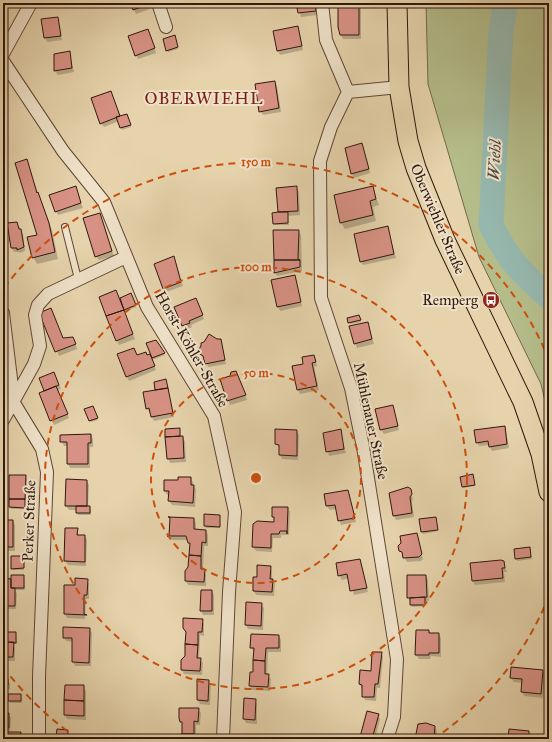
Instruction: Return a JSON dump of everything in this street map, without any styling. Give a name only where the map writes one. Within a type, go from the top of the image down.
[{"type":"main road","name":"Oberwiehler Straße","points":[[397,3],[399,87],[408,141],[426,197],[476,306],[523,402],[542,454],[549,492]]},
{"type":"street","points":[[3,54],[31,3]]},
{"type":"street","points":[[158,3],[166,27]]},
{"type":"street","points":[[322,3],[326,40],[348,92],[399,87]]},
{"type":"street","name":"Horst-Köhler-Straße","points":[[3,61],[63,151],[104,202],[147,307],[214,416],[235,512],[229,592],[223,739]]},
{"type":"street","name":"Mühlenauer Straße","points":[[348,92],[331,127],[320,161],[321,298],[351,388],[363,447],[397,659],[394,717],[387,739]]},
{"type":"street","points":[[3,420],[14,403],[40,346],[35,315],[38,305],[48,294],[126,256]]},
{"type":"street","name":"Perker Straße","points":[[3,313],[14,403],[42,449],[47,472],[39,677],[39,739]]},
{"type":"lane","points":[[64,228],[78,279]]},
{"type":"green space","points":[[426,3],[549,3],[549,418],[541,384],[479,257],[428,84]]},
{"type":"building","points":[[130,3],[150,3],[150,4],[133,10]]},
{"type":"building","points":[[296,3],[315,3],[316,11],[298,13]]},
{"type":"building","points":[[338,3],[359,3],[359,35],[340,35],[338,27]]},
{"type":"building","points":[[58,17],[61,36],[44,38],[41,19]]},
{"type":"building","points":[[298,26],[302,46],[277,51],[273,31]]},
{"type":"building","points":[[148,29],[155,48],[135,56],[128,36]]},
{"type":"building","points":[[175,35],[178,47],[166,51],[163,39]]},
{"type":"building","points":[[70,51],[72,68],[54,71],[54,54]]},
{"type":"building","points":[[275,81],[279,108],[259,112],[255,84]]},
{"type":"building","points":[[111,91],[120,116],[100,124],[91,98]]},
{"type":"building","points":[[127,114],[131,125],[120,128],[116,117]]},
{"type":"building","points":[[362,143],[369,169],[351,174],[345,148]]},
{"type":"building","points":[[27,159],[37,193],[38,192],[49,223],[55,252],[32,258],[27,237],[37,235],[15,163]]},
{"type":"building","points":[[76,186],[81,203],[55,212],[49,195]]},
{"type":"building","points":[[297,186],[298,211],[278,212],[276,188]]},
{"type":"building","points":[[373,186],[376,199],[370,201],[373,215],[340,223],[334,195]]},
{"type":"building","points":[[288,212],[288,223],[273,224],[272,213]]},
{"type":"building","points":[[100,213],[112,251],[95,257],[83,218]]},
{"type":"building","points":[[17,222],[19,229],[21,229],[24,247],[17,250],[17,248],[11,248],[7,223]]},
{"type":"building","points":[[388,226],[394,254],[360,262],[354,234]]},
{"type":"building","points":[[273,230],[299,230],[298,259],[300,260],[274,260]]},
{"type":"building","points":[[174,256],[181,282],[163,289],[154,264]]},
{"type":"building","points":[[274,260],[300,260],[300,267],[274,273]]},
{"type":"building","points":[[295,275],[301,302],[277,307],[271,280]]},
{"type":"building","points":[[116,290],[124,310],[106,316],[99,297]]},
{"type":"building","points":[[131,293],[136,305],[124,310],[120,298]]},
{"type":"building","points":[[196,298],[203,315],[182,326],[174,307]]},
{"type":"building","points":[[51,308],[63,338],[73,337],[76,344],[55,352],[39,313]]},
{"type":"building","points":[[124,310],[133,334],[116,341],[106,316]]},
{"type":"building","points":[[359,315],[361,320],[348,323],[347,318]]},
{"type":"building","points":[[368,322],[372,339],[354,344],[349,326]]},
{"type":"building","points":[[209,334],[217,339],[221,339],[225,360],[205,364],[203,356],[197,352],[201,346],[201,343],[204,342]]},
{"type":"building","points":[[156,340],[165,353],[152,358],[146,343]]},
{"type":"building","points":[[134,348],[137,355],[146,352],[147,355],[150,354],[155,366],[126,377],[117,354]]},
{"type":"building","points":[[314,355],[316,362],[312,363],[317,386],[297,390],[292,366],[303,364],[302,357]]},
{"type":"building","points":[[236,371],[246,395],[227,401],[220,379],[230,376],[231,372]]},
{"type":"building","points":[[54,372],[59,385],[44,391],[39,378]]},
{"type":"building","points":[[166,379],[168,388],[155,390],[154,382]]},
{"type":"building","points":[[56,386],[68,414],[50,421],[39,393]]},
{"type":"building","points":[[168,388],[173,413],[151,417],[149,408],[146,409],[143,392]]},
{"type":"building","points":[[393,405],[398,426],[380,430],[375,409]]},
{"type":"building","points":[[93,406],[98,418],[89,421],[84,409]]},
{"type":"building","points":[[505,426],[507,444],[489,447],[488,441],[476,443],[474,430]]},
{"type":"building","points":[[180,428],[180,436],[165,437],[165,429]]},
{"type":"building","points":[[275,429],[297,430],[297,456],[279,455],[279,445],[275,444]]},
{"type":"building","points":[[341,429],[344,449],[326,452],[323,433]]},
{"type":"building","points":[[91,434],[91,443],[88,443],[88,464],[67,464],[67,442],[60,442],[60,435]]},
{"type":"building","points":[[183,436],[184,458],[167,459],[165,437]]},
{"type":"building","points":[[473,474],[475,485],[462,487],[460,477]]},
{"type":"building","points":[[9,475],[26,475],[25,499],[9,499]]},
{"type":"building","points":[[178,477],[191,477],[191,485],[194,485],[193,503],[168,501],[169,491],[164,491],[164,480],[178,480]]},
{"type":"building","points":[[66,479],[87,480],[87,506],[65,506]]},
{"type":"building","points":[[408,487],[411,489],[412,494],[410,497],[412,513],[393,516],[389,493]]},
{"type":"building","points":[[348,490],[355,518],[338,521],[335,505],[326,506],[324,494]]},
{"type":"building","points":[[9,499],[25,499],[25,508],[9,507]]},
{"type":"building","points":[[76,506],[90,506],[90,513],[76,513]]},
{"type":"building","points":[[272,507],[288,507],[287,534],[287,531],[280,531],[279,534],[271,534],[271,548],[252,547],[253,524],[257,521],[274,522],[274,517],[272,517]]},
{"type":"building","points":[[204,514],[220,515],[220,527],[204,526]]},
{"type":"building","points":[[170,517],[194,518],[194,529],[206,530],[206,543],[202,542],[201,556],[189,555],[190,543],[188,543],[186,536],[169,536]]},
{"type":"building","points":[[436,517],[438,530],[421,532],[419,519]]},
{"type":"building","points":[[3,520],[13,520],[13,547],[3,547]]},
{"type":"building","points":[[65,528],[78,528],[77,535],[85,535],[85,562],[64,561]]},
{"type":"building","points":[[417,533],[422,554],[419,557],[403,558],[402,552],[399,551],[398,546],[401,543],[400,536]]},
{"type":"building","points":[[530,547],[531,557],[515,559],[514,549]]},
{"type":"building","points":[[189,555],[201,556],[201,569],[205,569],[204,582],[185,581],[185,571],[188,567]]},
{"type":"building","points":[[11,556],[24,556],[24,568],[11,569]]},
{"type":"building","points":[[360,559],[367,588],[350,591],[347,574],[338,576],[336,563]]},
{"type":"building","points":[[504,561],[505,568],[502,568],[503,578],[472,581],[470,563]]},
{"type":"building","points":[[257,565],[271,566],[270,579],[273,579],[272,592],[253,591],[253,577],[257,577]]},
{"type":"building","points":[[11,575],[24,575],[24,588],[11,588]]},
{"type":"building","points":[[407,575],[426,575],[427,597],[407,598]]},
{"type":"building","points":[[3,578],[11,579],[11,588],[15,588],[15,606],[6,606],[4,608]]},
{"type":"building","points":[[75,578],[88,579],[87,595],[84,595],[84,614],[87,615],[64,614],[64,585],[75,585]]},
{"type":"building","points":[[201,590],[212,590],[212,611],[200,611]]},
{"type":"building","points":[[425,597],[425,605],[410,605],[410,598]]},
{"type":"building","points":[[246,602],[262,603],[261,626],[245,625]]},
{"type":"building","points":[[183,618],[203,619],[202,632],[198,632],[198,645],[185,644],[186,632],[183,628]]},
{"type":"building","points":[[63,627],[90,628],[89,663],[72,662],[72,638],[63,638]]},
{"type":"building","points":[[416,630],[429,630],[429,633],[439,633],[439,653],[415,655]]},
{"type":"building","points":[[3,632],[16,632],[16,643],[6,642],[3,639]]},
{"type":"building","points":[[251,634],[279,635],[279,648],[266,648],[265,661],[253,660],[254,648],[250,648]]},
{"type":"building","points":[[3,639],[6,642],[14,642],[13,657],[3,657]]},
{"type":"building","points":[[185,644],[198,645],[197,658],[201,658],[200,671],[181,670],[181,660],[185,656]]},
{"type":"building","points":[[372,652],[382,652],[378,684],[375,684],[374,697],[362,697],[362,685],[359,684],[360,670],[371,671]]},
{"type":"building","points":[[253,660],[265,661],[265,674],[269,674],[268,687],[249,686],[250,672],[253,672]]},
{"type":"building","points":[[511,667],[543,670],[541,694],[521,692],[522,679],[510,678]]},
{"type":"building","points":[[3,673],[8,679],[8,685],[3,686]]},
{"type":"building","points":[[197,679],[209,680],[208,701],[197,700]]},
{"type":"building","points":[[65,685],[84,685],[84,701],[64,700]]},
{"type":"building","points":[[8,694],[21,694],[21,701],[8,701]]},
{"type":"building","points":[[244,698],[256,699],[255,720],[243,719]]},
{"type":"building","points":[[64,700],[84,701],[84,716],[64,715]]},
{"type":"building","points":[[179,708],[199,708],[198,722],[194,721],[194,734],[182,734],[182,722],[180,722],[179,718]]},
{"type":"building","points":[[367,711],[379,714],[372,739],[360,737]]},
{"type":"building","points":[[3,713],[9,713],[9,728],[4,728],[4,732]]},
{"type":"building","points":[[426,723],[435,726],[434,739],[415,739],[418,724]]},
{"type":"building","points":[[57,729],[68,730],[68,737],[56,737]]},
{"type":"building","points":[[509,729],[529,731],[529,739],[508,739]]},
{"type":"building","points":[[7,732],[21,732],[20,739],[7,739]]},
{"type":"building","points":[[181,734],[194,734],[193,739],[181,739]]},
{"type":"building","points":[[247,736],[266,737],[266,739],[247,739]]},
{"type":"waterway","name":"Wiehl","points":[[506,3],[501,30],[491,225],[509,256],[522,272],[549,297]]},
{"type":"place","name":"Remperg","points":[[491,300]]},
{"type":"district","name":"OBERWIEHL","points":[[204,98]]}]
